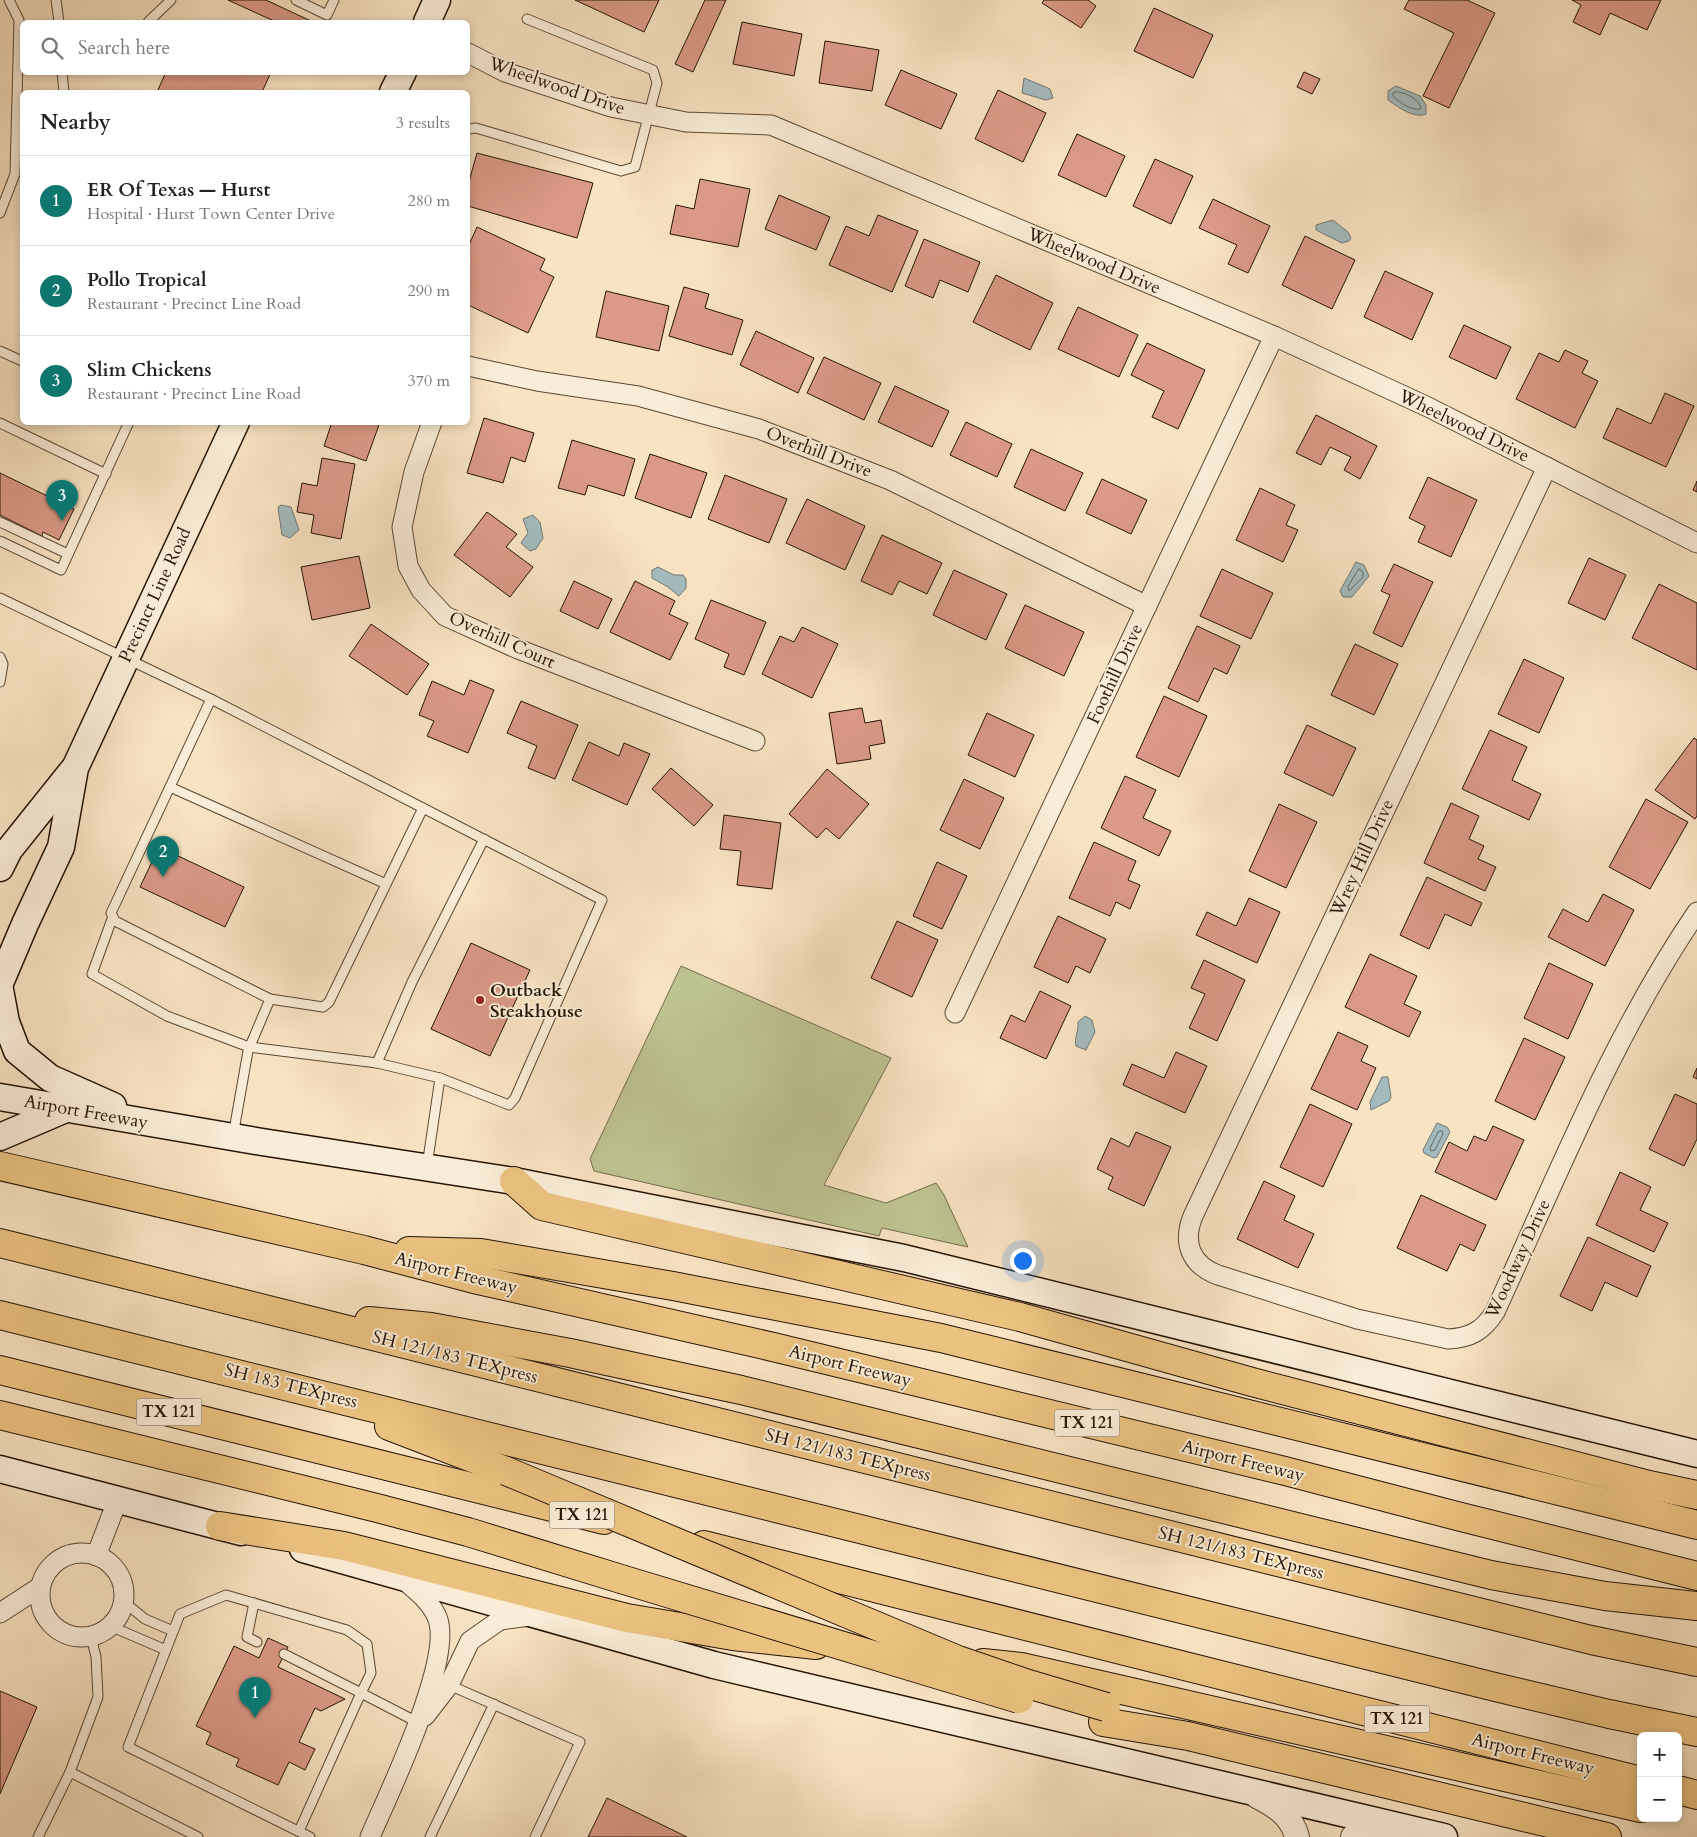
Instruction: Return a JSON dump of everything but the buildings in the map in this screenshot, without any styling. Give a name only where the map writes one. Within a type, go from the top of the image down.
[{"type":"highway","name":"Airport Freeway","points":[[0,1166],[364,1250],[474,1279],[773,1347],[1276,1468],[1697,1576]]},
{"type":"highway","points":[[514,1181],[542,1206],[1020,1317],[1271,1386],[1649,1485],[1697,1495]]},
{"type":"highway","name":"SH 121/183 TEXpress","points":[[0,1243],[1600,1642],[1697,1662]]},
{"type":"highway","points":[[364,1250],[481,1253],[674,1286],[941,1338],[1697,1525]]},
{"type":"highway","name":"SH 183 TEXpress","points":[[0,1314],[1495,1687],[1609,1714],[1697,1732]]},
{"type":"highway","points":[[282,1314],[431,1327],[579,1355],[741,1390],[1490,1575],[1605,1596],[1697,1606]]},
{"type":"highway","name":"Airport Freeway","points":[[0,1370],[1637,1780]]},
{"type":"highway","points":[[273,1382],[515,1474],[958,1660],[1028,1684],[1104,1714]]},
{"type":"highway","points":[[0,1415],[450,1527],[878,1658],[1188,1736],[1607,1837]]},
{"type":"highway","points":[[220,1526],[344,1546],[627,1618],[733,1636],[1021,1667],[1637,1807]]},
{"type":"highway","points":[[1682,1791],[1697,1795]]},
{"type":"highway","points":[[1682,1806],[1697,1804]]},
{"type":"main road","points":[[428,20],[438,0]]},
{"type":"main road","points":[[394,90],[402,75]]},
{"type":"main road","name":"Precinct Line Road","points":[[0,868],[9,850],[75,768],[235,425]]},
{"type":"main road","name":"Precinct Line Road","points":[[0,983],[61,847],[75,768]]},
{"type":"main road","points":[[0,990],[6,1022],[17,1051],[50,1078],[148,1122]]},
{"type":"main road","name":"Airport Freeway","points":[[0,1097],[233,1137],[514,1181],[904,1258],[1697,1454]]},
{"type":"main road","points":[[0,1138],[68,1108]]},
{"type":"main road","points":[[0,1469],[220,1526],[714,1665],[1444,1837]]},
{"type":"street","name":"Wheelwood Drive","points":[[470,54],[505,72],[611,108],[686,122],[771,125],[1274,336],[1428,407],[1697,543]]},
{"type":"street","name":"Foothill Drive","points":[[955,1013],[1274,336]]},
{"type":"street","name":"Overhill Drive","points":[[470,366],[537,381],[638,396],[759,429],[890,480],[1147,606]]},
{"type":"street","name":"Overhill Court","points":[[431,425],[414,472],[402,527],[408,566],[420,590],[445,616],[518,649],[755,741]]},
{"type":"street","name":"Wrey Hill Drive","points":[[1190,1252],[1187,1240],[1188,1228],[1193,1216],[1547,467]]},
{"type":"street","name":"Woodway Drive","points":[[1190,1252],[1197,1263],[1212,1273],[1357,1319],[1448,1339],[1462,1339],[1476,1334],[1487,1324],[1495,1312],[1588,1106],[1646,996],[1697,912]]},
{"type":"street","points":[[96,1556],[118,1499]]},
{"type":"street","points":[[82,1553],[96,1556],[115,1569],[121,1579],[124,1602],[120,1614],[110,1626],[92,1636],[78,1637],[64,1634],[52,1626],[44,1614],[40,1601],[40,1587],[45,1573],[54,1562],[68,1555],[82,1553]]},
{"type":"street","points":[[370,1837],[420,1723],[441,1642],[437,1617],[421,1594],[399,1576]]},
{"type":"street","points":[[0,1613],[40,1587]]},
{"type":"street","points":[[420,1723],[449,1684],[470,1641],[500,1620],[538,1615]]},
{"type":"street","points":[[1249,1791],[1283,1812],[1290,1821],[1297,1837]]},
{"type":"street","points":[[1353,1837],[1376,1828],[1402,1827]]},
{"type":"lane","points":[[0,213],[15,174],[19,20],[9,0]]},
{"type":"lane","points":[[56,0],[59,20]]},
{"type":"lane","points":[[150,20],[171,0]]},
{"type":"lane","points":[[296,0],[327,15],[334,0]]},
{"type":"lane","points":[[470,129],[476,128],[621,171],[635,167],[657,83],[652,70],[527,19]]},
{"type":"lane","points":[[62,75],[64,90]]},
{"type":"lane","points":[[0,351],[20,360]]},
{"type":"lane","points":[[0,423],[106,474]]},
{"type":"lane","points":[[0,541],[60,570],[129,425]]},
{"type":"lane","points":[[0,522],[68,554]]},
{"type":"lane","points":[[0,598],[211,699],[602,900],[515,1098],[510,1105],[440,1078],[377,1063],[250,1046],[167,1016],[92,974],[112,919],[111,913],[211,699]]},
{"type":"lane","points":[[0,657],[3,664],[0,682]]},
{"type":"lane","points":[[170,787],[386,884]]},
{"type":"lane","points":[[112,919],[270,999],[323,1007],[329,1002],[423,808]]},
{"type":"lane","points":[[377,1063],[412,982],[484,839]]},
{"type":"lane","points":[[233,1137],[250,1046],[270,999]]},
{"type":"lane","points":[[427,1168],[440,1078]]},
{"type":"lane","points":[[299,1832],[361,1693],[372,1673],[367,1644],[347,1630],[226,1595],[180,1614],[128,1747],[299,1832],[310,1837]]},
{"type":"lane","points":[[124,1602],[145,1618],[173,1631]]},
{"type":"lane","points":[[254,1603],[247,1637],[257,1642]]},
{"type":"lane","points":[[110,1626],[166,1650]]},
{"type":"lane","points":[[38,1837],[70,1772],[98,1697],[96,1657],[92,1636]]},
{"type":"lane","points":[[284,1654],[420,1723]]},
{"type":"lane","points":[[449,1684],[580,1742],[536,1837]]},
{"type":"lane","points":[[430,1837],[494,1704]]},
{"type":"lane","points":[[70,1772],[198,1837]]},
{"type":"green space","points":[[681,966],[891,1058],[824,1185],[886,1203],[936,1183],[944,1195],[968,1247],[882,1228],[879,1236],[594,1171],[590,1159]]},
{"type":"water","points":[[1024,78],[1050,89],[1053,98],[1046,100],[1022,93]]},
{"type":"water","points":[[1396,86],[1420,96],[1426,105],[1426,114],[1411,114],[1388,100],[1388,91]]},
{"type":"water","points":[[1333,220],[1348,232],[1351,238],[1349,241],[1342,243],[1316,230],[1316,225]]},
{"type":"water","points":[[281,505],[291,507],[299,530],[290,538],[282,535],[278,507]]},
{"type":"water","points":[[533,515],[540,522],[543,538],[536,549],[530,551],[521,543],[528,533],[523,519]]},
{"type":"water","points":[[1356,562],[1364,565],[1369,576],[1352,597],[1343,597],[1340,591]]},
{"type":"water","points":[[658,567],[674,575],[683,575],[686,579],[686,588],[679,596],[652,578],[652,570]]},
{"type":"water","points":[[1085,1016],[1092,1020],[1095,1032],[1086,1050],[1076,1046],[1078,1022]]},
{"type":"water","points":[[1382,1077],[1388,1077],[1391,1097],[1389,1101],[1371,1110],[1370,1102]]},
{"type":"water","points":[[1437,1123],[1447,1127],[1450,1132],[1437,1157],[1434,1158],[1424,1153],[1423,1150]]},
{"type":"place","name":"Slim Chickens","points":[[62,521]]},
{"type":"place","name":"Pollo Tropical","points":[[163,877]]},
{"type":"place","name":"Outback Steakhouse","points":[[480,1000]]},
{"type":"place","name":"ER Of Texas — Hurst","points":[[255,1718]]}]
